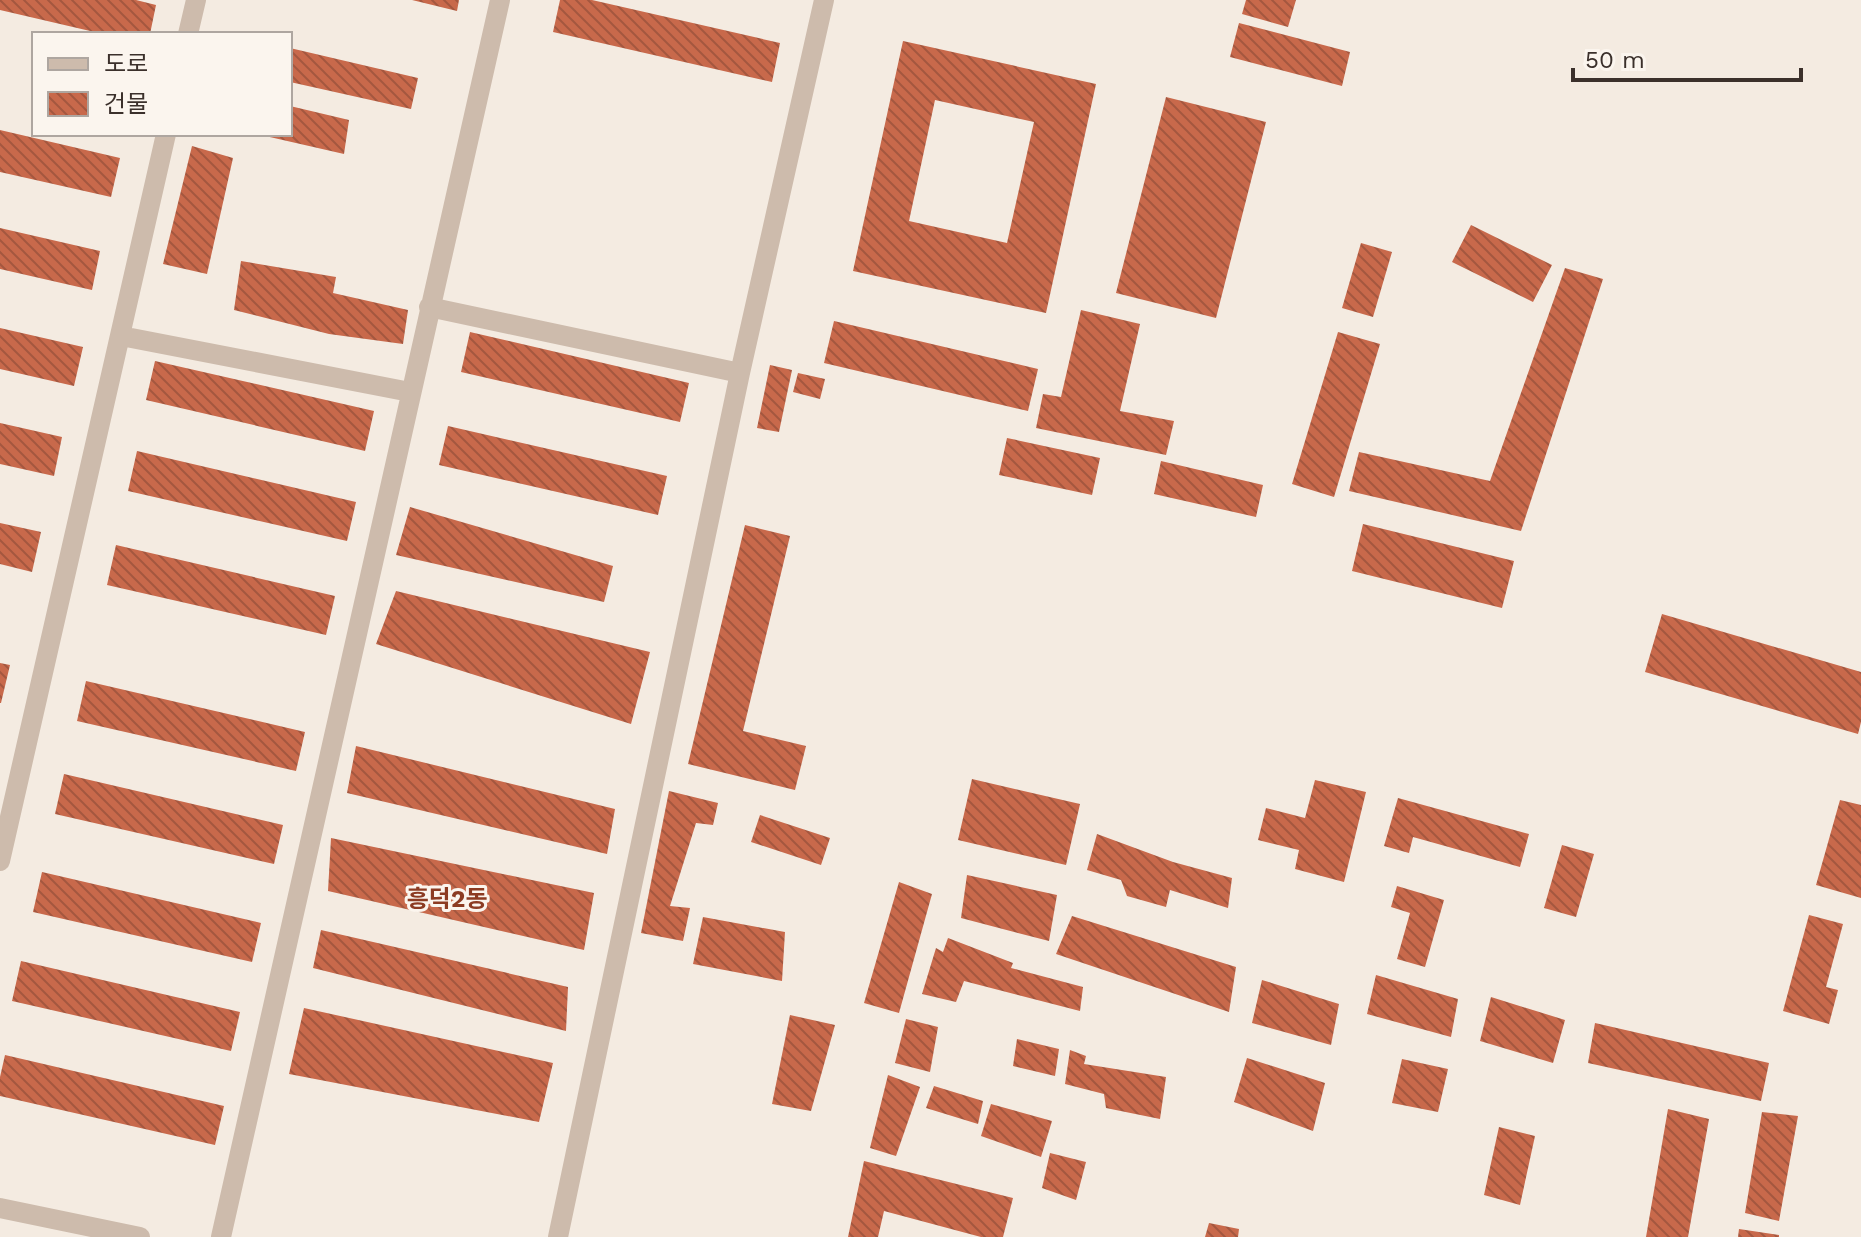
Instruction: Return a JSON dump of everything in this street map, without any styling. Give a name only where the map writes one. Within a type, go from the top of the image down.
[{"type":"street","points":[[188,32],[196,0]]},
{"type":"street","points":[[221,1237],[500,0]]},
{"type":"street","points":[[558,1237],[740,373],[824,0]]},
{"type":"street","points":[[0,861],[166,136]]},
{"type":"street","points":[[429,307],[740,373]]},
{"type":"street","points":[[121,336],[410,392]]},
{"type":"street","points":[[0,1208],[140,1237]]},
{"type":"building","points":[[0,0],[136,0],[156,5],[150,32],[94,32],[0,10]]},
{"type":"building","points":[[412,0],[459,0],[457,11]]},
{"type":"building","points":[[560,0],[592,0],[780,43],[772,82],[553,32]]},
{"type":"building","points":[[1246,0],[1296,0],[1288,27],[1242,14]]},
{"type":"building","points":[[1239,23],[1350,52],[1342,86],[1230,57]]},
{"type":"building","points":[[903,41],[1096,84],[1046,313],[853,271]],"holes":[[[935,100],[1034,122],[1007,243],[909,221]]]},
{"type":"building","points":[[292,48],[418,78],[411,109],[292,82]]},
{"type":"building","points":[[1166,97],[1266,122],[1216,318],[1116,293]]},
{"type":"building","points":[[292,106],[349,120],[344,154],[265,136],[292,136]]},
{"type":"building","points":[[0,130],[120,158],[111,197],[0,172]]},
{"type":"building","points":[[192,146],[233,158],[207,274],[163,264]]},
{"type":"building","points":[[1471,225],[1552,265],[1533,302],[1452,262]]},
{"type":"building","points":[[0,228],[100,251],[92,290],[0,269]]},
{"type":"building","points":[[1361,243],[1392,252],[1373,317],[1342,308]]},
{"type":"building","points":[[241,261],[336,277],[333,293],[408,310],[403,344],[329,334],[234,310]]},
{"type":"building","points":[[1565,268],[1603,279],[1521,531],[1349,491],[1359,452],[1490,481]]},
{"type":"building","points":[[1081,310],[1140,324],[1120,411],[1174,421],[1166,455],[1036,428],[1043,394],[1061,397]]},
{"type":"building","points":[[834,321],[1038,369],[1028,411],[824,363]]},
{"type":"building","points":[[0,328],[83,347],[74,386],[0,369]]},
{"type":"building","points":[[470,332],[689,383],[680,422],[461,372]]},
{"type":"building","points":[[1338,332],[1380,344],[1334,497],[1292,484]]},
{"type":"building","points":[[155,361],[374,411],[365,451],[146,400]]},
{"type":"building","points":[[770,365],[792,370],[779,432],[757,428]]},
{"type":"building","points":[[798,373],[825,379],[820,399],[793,392]]},
{"type":"building","points":[[0,423],[62,437],[54,476],[0,464]]},
{"type":"building","points":[[448,426],[667,476],[658,515],[439,465]]},
{"type":"building","points":[[1007,438],[1100,458],[1092,495],[999,475]]},
{"type":"building","points":[[137,451],[356,502],[347,541],[128,491]]},
{"type":"building","points":[[1161,461],[1263,485],[1256,517],[1154,494]]},
{"type":"building","points":[[410,507],[613,566],[604,602],[396,555]]},
{"type":"building","points":[[0,523],[41,532],[32,572],[0,564]]},
{"type":"building","points":[[1363,524],[1514,561],[1502,608],[1352,571]]},
{"type":"building","points":[[745,525],[790,536],[743,731],[806,746],[795,790],[688,764]]},
{"type":"building","points":[[116,545],[335,596],[326,635],[107,585]]},
{"type":"building","points":[[396,591],[650,652],[631,724],[376,644]]},
{"type":"building","points":[[1662,614],[1861,672],[1861,722],[1858,734],[1645,672]]},
{"type":"building","points":[[0,663],[10,665],[1,703],[0,703]]},
{"type":"building","points":[[86,681],[305,732],[296,771],[77,721]]},
{"type":"building","points":[[356,746],[615,809],[607,854],[347,793]]},
{"type":"building","points":[[64,774],[283,825],[274,864],[55,814]]},
{"type":"building","points":[[972,779],[1080,804],[1066,865],[958,840]]},
{"type":"building","points":[[1315,780],[1366,792],[1344,882],[1295,869],[1299,850],[1258,840],[1266,808],[1305,818]]},
{"type":"building","points":[[669,791],[718,803],[713,825],[696,823],[670,906],[690,908],[683,941],[641,933]]},
{"type":"building","points":[[1398,798],[1529,834],[1520,867],[1413,837],[1409,853],[1384,846]]},
{"type":"building","points":[[1840,800],[1861,805],[1861,898],[1816,885]]},
{"type":"building","points":[[760,815],[830,838],[821,865],[751,842]]},
{"type":"building","points":[[1097,834],[1173,862],[1232,878],[1228,908],[1170,890],[1166,907],[1127,896],[1121,880],[1087,870]]},
{"type":"building","points":[[331,838],[594,893],[584,950],[328,891]]},
{"type":"building","points":[[1562,845],[1594,854],[1576,917],[1544,908]]},
{"type":"building","points":[[42,872],[261,923],[252,962],[33,912]]},
{"type":"building","points":[[967,875],[1057,895],[1049,941],[961,918]]},
{"type":"building","points":[[899,882],[932,894],[899,1013],[864,1003]]},
{"type":"building","points":[[1397,886],[1444,900],[1425,967],[1397,959],[1410,913],[1391,907]]},
{"type":"building","points":[[1809,915],[1843,924],[1826,987],[1838,990],[1829,1024],[1783,1011]]},
{"type":"building","points":[[1072,916],[1236,967],[1229,1012],[1056,954]]},
{"type":"building","points":[[703,917],[785,932],[782,981],[693,964]]},
{"type":"building","points":[[321,930],[568,987],[566,1031],[313,968]]},
{"type":"building","points":[[948,938],[1013,963],[1011,968],[1083,987],[1080,1011],[964,981],[956,1002],[922,994],[936,948],[943,952]]},
{"type":"building","points":[[21,961],[240,1012],[231,1051],[12,1001]]},
{"type":"building","points":[[1376,975],[1458,999],[1451,1037],[1367,1014]]},
{"type":"building","points":[[1262,980],[1339,1004],[1331,1045],[1252,1023]]},
{"type":"building","points":[[1491,997],[1565,1020],[1553,1063],[1480,1041]]},
{"type":"building","points":[[304,1008],[553,1063],[539,1122],[289,1074]]},
{"type":"building","points":[[790,1015],[835,1025],[811,1111],[772,1104]]},
{"type":"building","points":[[906,1019],[938,1027],[930,1072],[895,1063]]},
{"type":"building","points":[[1595,1023],[1769,1063],[1761,1101],[1588,1063]]},
{"type":"building","points":[[1017,1039],[1059,1049],[1055,1076],[1013,1066]]},
{"type":"building","points":[[1070,1050],[1086,1056],[1084,1064],[1166,1077],[1160,1119],[1106,1108],[1104,1094],[1065,1084]]},
{"type":"building","points":[[5,1055],[224,1106],[215,1145],[0,1096]]},
{"type":"building","points":[[1247,1058],[1325,1083],[1313,1131],[1234,1102]]},
{"type":"building","points":[[1402,1059],[1448,1069],[1438,1112],[1392,1103]]},
{"type":"building","points":[[888,1075],[920,1087],[896,1156],[870,1148]]},
{"type":"building","points":[[934,1086],[983,1101],[978,1124],[926,1108]]},
{"type":"building","points":[[991,1104],[1052,1121],[1041,1157],[981,1136]]},
{"type":"building","points":[[1668,1109],[1709,1119],[1688,1237],[1646,1237]]},
{"type":"building","points":[[1762,1112],[1798,1116],[1779,1221],[1745,1213]]},
{"type":"building","points":[[1499,1127],[1535,1136],[1520,1205],[1484,1195]]},
{"type":"building","points":[[1050,1153],[1086,1162],[1076,1200],[1042,1188]]},
{"type":"building","points":[[864,1161],[1013,1198],[1003,1237],[981,1237],[884,1211],[878,1237],[848,1237]]},
{"type":"building","points":[[1209,1223],[1239,1229],[1238,1237],[1205,1237]]},
{"type":"building","points":[[1739,1229],[1779,1235],[1779,1237],[1738,1237]]},
{"type":"district","name":"흥덕2동","points":[[447,899]]}]
